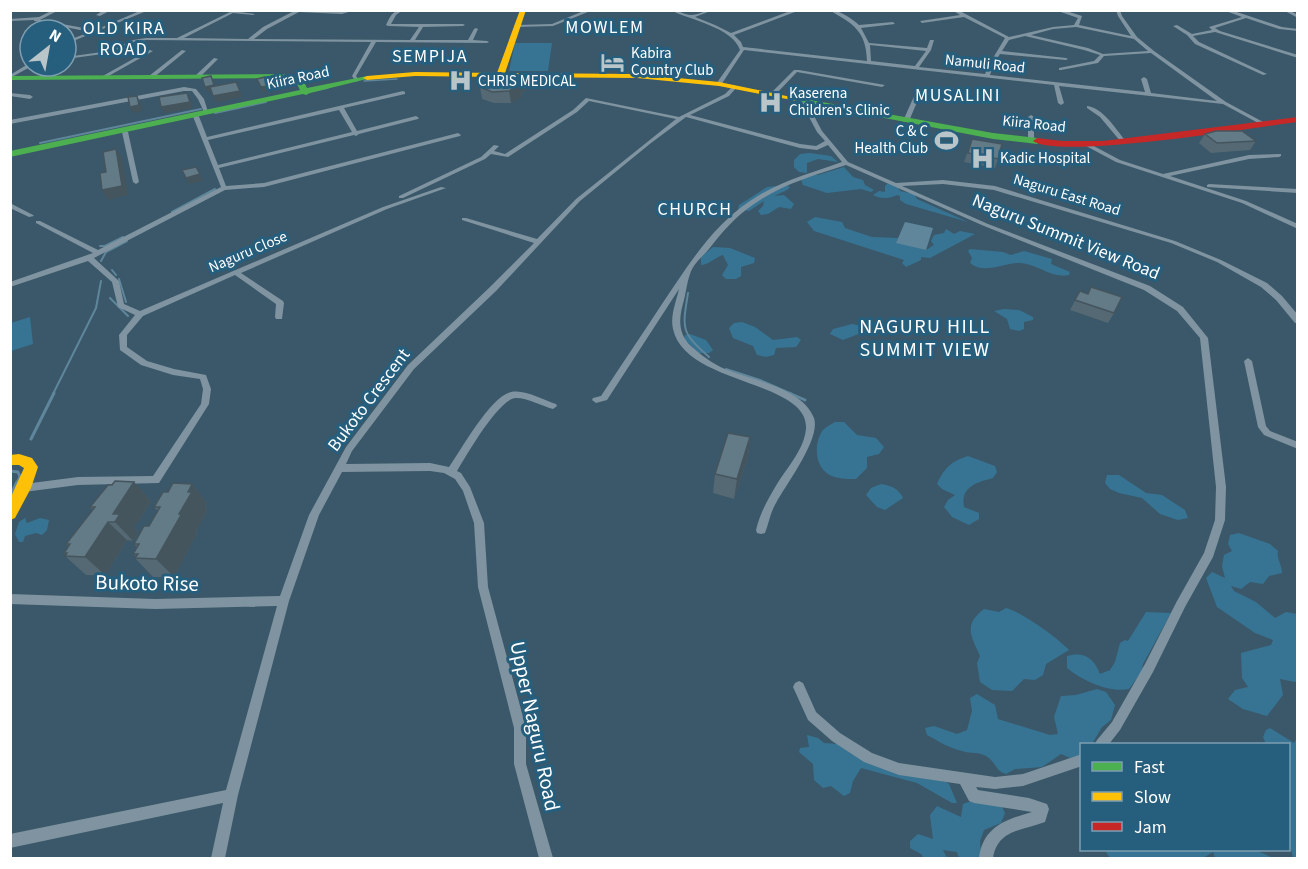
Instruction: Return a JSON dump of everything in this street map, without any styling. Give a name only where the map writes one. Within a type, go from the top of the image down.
[{"type":"main road","points":[[500,77],[523,10]]},
{"type":"main road","name":"Kiira Road","points":[[10,156],[125,132],[302,90],[356,80],[410,75],[500,77]]},
{"type":"main road","name":"Kiira Road","points":[[302,90],[381,78],[598,75],[659,77],[726,85],[906,121],[1031,141],[1088,145],[1298,119]]},
{"type":"main road","points":[[10,77],[286,77],[302,90]]},
{"type":"main road","name":"Kiira Road","points":[[10,156],[199,114]]},
{"type":"main road","points":[[10,514],[24,488],[30,467],[29,463],[16,461]]},
{"type":"street","points":[[39,18],[57,10]]},
{"type":"street","points":[[98,15],[109,10]]},
{"type":"street","points":[[127,10],[145,12]]},
{"type":"street","points":[[248,41],[265,27],[300,11],[346,13],[353,10]]},
{"type":"street","points":[[401,10],[394,14],[389,25],[463,25]]},
{"type":"street","points":[[516,26],[553,25],[591,10]]},
{"type":"street","points":[[672,10],[732,34],[742,44],[743,48],[726,85]]},
{"type":"street","points":[[690,18],[711,10]]},
{"type":"street","points":[[732,34],[798,10]]},
{"type":"street","points":[[831,10],[845,18],[867,37],[869,63]]},
{"type":"street","points":[[954,10],[1001,33],[1007,39]]},
{"type":"street","points":[[1057,10],[1080,17],[1076,26]]},
{"type":"street","points":[[1118,10],[1135,38],[1152,52],[1224,104],[1262,123]]},
{"type":"street","points":[[1225,10],[1298,30]]},
{"type":"street","points":[[1285,10],[1298,17]]},
{"type":"street","points":[[78,38],[145,12]]},
{"type":"street","points":[[176,40],[232,12],[253,14]]},
{"type":"street","points":[[922,22],[965,15]]},
{"type":"street","points":[[1215,31],[1212,27],[1246,17]]},
{"type":"street","points":[[857,27],[893,23]]},
{"type":"street","points":[[412,41],[423,26]]},
{"type":"street","points":[[987,76],[1007,39],[1053,28],[1076,26],[1135,38]]},
{"type":"street","points":[[1175,26],[1189,34],[1197,43],[1265,74]]},
{"type":"street","points":[[78,28],[94,31]]},
{"type":"street","points":[[470,42],[476,29]]},
{"type":"street","points":[[1189,34],[1215,31],[1298,57]]},
{"type":"street","points":[[1025,36],[1086,49],[1103,56],[1152,52]]},
{"type":"street","points":[[78,56],[110,52],[133,41],[154,39],[487,42]]},
{"type":"street","points":[[356,80],[354,76],[357,68],[375,40]]},
{"type":"street","points":[[916,68],[929,50],[932,41]]},
{"type":"street","points":[[869,44],[929,50]]},
{"type":"street","name":"Namuli Road","points":[[743,48],[1148,93],[1224,104]]},
{"type":"street","points":[[103,77],[151,51]]},
{"type":"street","points":[[151,77],[184,51]]},
{"type":"street","points":[[999,52],[1066,59]]},
{"type":"street","points":[[1061,69],[1096,62],[1103,56]]},
{"type":"street","points":[[198,76],[216,59]]},
{"type":"street","points":[[771,94],[799,70],[882,85]]},
{"type":"street","points":[[1144,79],[1148,93]]},
{"type":"street","points":[[1056,83],[1062,103]]},
{"type":"street","name":"Bukoto Crescent","points":[[218,858],[231,795],[284,601],[314,515],[349,449],[411,368],[481,301],[563,215],[604,178],[683,117],[723,98],[726,85]]},
{"type":"street","points":[[10,122],[184,89],[194,90],[204,139],[224,188]]},
{"type":"street","points":[[204,139],[403,93]]},
{"type":"street","points":[[10,94],[30,97]]},
{"type":"street","points":[[906,121],[917,95]]},
{"type":"street","points":[[489,152],[506,156],[575,111],[588,99],[683,117],[800,146],[817,148],[828,142]]},
{"type":"street","name":"Naguru East Road","points":[[803,100],[828,142],[846,163],[896,185],[943,182],[995,188],[1173,242],[1219,261],[1264,285],[1279,298],[1298,321]]},
{"type":"street","points":[[1089,106],[1102,116],[1123,141]]},
{"type":"street","points":[[340,108],[356,134]]},
{"type":"street","points":[[1031,117],[1031,141]]},
{"type":"street","points":[[216,167],[416,118]]},
{"type":"street","points":[[125,132],[136,182]]},
{"type":"street","points":[[10,285],[89,258],[224,188],[264,185],[458,135]]},
{"type":"street","points":[[1088,145],[1118,161],[1261,209],[1298,227]]},
{"type":"street","points":[[376,212],[416,188],[468,165],[496,146]]},
{"type":"street","points":[[1162,175],[1249,157],[1279,155]]},
{"type":"street","points":[[596,400],[604,398],[686,273],[724,226],[758,196],[782,184],[846,163]]},
{"type":"street","name":"Naguru Summit View Road","points":[[896,185],[986,225],[1147,288],[1180,309],[1204,338],[1221,487],[1219,526],[1209,554],[1180,604],[1149,668],[1116,726],[1102,743]]},
{"type":"street","points":[[1194,185],[1298,191]]},
{"type":"street","name":"Naguru Close","points":[[140,314],[376,212],[443,188]]},
{"type":"street","points":[[10,205],[31,216]]},
{"type":"street","points":[[10,213],[22,210]]},
{"type":"street","points":[[464,219],[539,242]]},
{"type":"street","points":[[38,222],[98,253]]},
{"type":"street","points":[[24,488],[78,481],[156,480],[205,404],[207,389],[203,377],[173,372],[144,363],[123,348],[123,335],[140,314],[121,305],[115,281],[89,258]]},
{"type":"street","points":[[235,272],[280,303],[279,317]]},
{"type":"street","points":[[686,273],[675,326],[677,334],[685,345],[700,358],[721,370],[773,389],[795,400],[807,412],[812,423],[809,435],[792,470],[767,507],[761,530]]},
{"type":"street","points":[[1248,361],[1262,427],[1267,432],[1298,446]]},
{"type":"street","points":[[339,468],[430,467],[451,472],[496,407],[508,396],[516,395],[553,406]]},
{"type":"street","name":"Upper Naguru Road","points":[[451,472],[458,476],[467,490],[479,523],[483,587],[520,728],[520,764],[546,858]]},
{"type":"street","name":"Bukoto Rise","points":[[10,599],[155,604],[284,601]]},
{"type":"street","points":[[799,687],[812,716],[836,737],[868,758],[899,769],[995,783],[1023,780],[1080,761]]},
{"type":"street","points":[[964,779],[974,796],[1019,805],[1035,805],[1042,809],[1040,817],[1003,828],[990,842],[986,858]]},
{"type":"street","points":[[10,841],[231,795]]},
{"type":"shaded area","points":[[515,43],[552,43],[548,71],[509,71]]},
{"type":"shaded area","points":[[800,154],[831,156],[838,162],[818,159],[807,163],[807,173],[799,172],[794,167],[794,160]]},
{"type":"shaded area","points":[[844,167],[853,177],[863,180],[865,185],[874,190],[871,192],[861,189],[827,193],[803,185],[801,180],[807,174],[818,175]]},
{"type":"shaded area","points":[[888,183],[898,187],[900,191],[914,194],[917,199],[968,222],[906,204],[897,195],[885,198],[873,195],[879,191],[885,192],[885,186]]},
{"type":"shaded area","points":[[786,185],[790,187],[774,196],[784,195],[794,204],[791,209],[779,207],[768,214],[761,215],[758,211],[764,201],[749,211],[738,209],[739,205],[767,187]]},
{"type":"shaded area","points":[[815,217],[842,222],[845,228],[872,237],[898,238],[897,242],[926,250],[934,245],[931,241],[934,235],[944,233],[946,229],[954,234],[960,231],[975,234],[930,258],[921,257],[921,260],[906,267],[902,263],[904,260],[814,231],[807,222]]},
{"type":"shaded area","points":[[905,222],[933,228],[926,250],[896,243]]},
{"type":"shaded area","points":[[713,247],[730,248],[755,258],[754,263],[741,267],[741,276],[736,279],[726,279],[722,275],[728,265],[723,255],[701,265],[701,257]]},
{"type":"shaded area","points":[[970,249],[1003,252],[1011,255],[1024,251],[1052,259],[1051,264],[1070,272],[1069,275],[1056,275],[1032,265],[1019,263],[981,268],[970,263],[972,258],[968,251]]},
{"type":"shaded area","points":[[1019,310],[1033,317],[1033,320],[1024,322],[1024,329],[1019,331],[1010,329],[1007,319],[994,311]]},
{"type":"shaded area","points":[[30,317],[33,344],[11,351],[11,323]]},
{"type":"shaded area","points":[[742,322],[755,327],[773,340],[797,337],[801,340],[796,347],[776,348],[774,355],[766,357],[757,355],[753,346],[733,338],[729,328],[734,323]]},
{"type":"shaded area","points":[[852,324],[862,326],[861,333],[843,340],[830,334],[833,329]]},
{"type":"shaded area","points":[[690,334],[706,340],[713,350],[709,353],[699,353],[684,339],[685,335]]},
{"type":"shaded area","points":[[835,422],[844,422],[857,435],[876,438],[884,447],[879,454],[867,457],[867,468],[856,479],[831,476],[820,465],[817,447],[820,435],[824,429]]},
{"type":"shaded area","points":[[968,456],[995,466],[997,472],[993,478],[981,481],[967,490],[963,500],[964,507],[979,513],[979,519],[969,525],[952,517],[944,507],[955,495],[937,484],[949,466]]},
{"type":"shaded area","points":[[1107,475],[1119,475],[1146,493],[1162,495],[1185,510],[1188,518],[1178,520],[1160,514],[1142,498],[1110,489],[1105,483]]},
{"type":"shaded area","points":[[881,484],[894,488],[903,498],[885,510],[877,507],[866,495],[871,488]]},
{"type":"shaded area","points":[[25,518],[27,523],[40,518],[49,520],[47,530],[42,535],[36,533],[25,536],[23,542],[19,542],[15,534],[19,522]]},
{"type":"shaded area","points":[[1239,533],[1270,544],[1278,551],[1282,573],[1269,576],[1263,584],[1250,582],[1241,589],[1231,586],[1234,591],[1256,602],[1275,618],[1286,612],[1297,614],[1297,681],[1280,679],[1283,695],[1267,716],[1243,709],[1228,699],[1235,690],[1248,687],[1242,678],[1241,653],[1271,645],[1273,640],[1255,633],[1217,607],[1206,578],[1212,572],[1225,578],[1222,566],[1224,555],[1232,551],[1228,544],[1230,535]]},
{"type":"shaded area","points":[[1006,608],[1039,626],[1069,650],[1046,664],[1043,675],[1035,680],[1024,679],[1012,691],[992,690],[980,682],[977,663],[980,656],[971,631],[973,620],[984,609],[999,612]]},
{"type":"shaded area","points":[[1146,612],[1171,613],[1143,664],[1142,671],[1129,689],[1121,690],[1096,685],[1067,668],[1067,656],[1078,654],[1088,657],[1100,674],[1110,670],[1115,662],[1120,643],[1128,641]]},
{"type":"shaded area","points":[[1097,689],[1106,692],[1115,705],[1111,720],[1102,727],[1093,743],[1080,743],[1080,755],[1070,758],[1061,754],[1042,767],[1015,769],[1006,774],[986,756],[948,746],[927,735],[925,728],[934,726],[957,734],[967,730],[972,711],[970,698],[977,694],[995,705],[998,719],[1050,735],[1058,734],[1054,717],[1061,696],[1076,695]]},
{"type":"shaded area","points":[[1270,728],[1294,743],[1297,738],[1297,858],[1291,858],[1293,857],[1290,846],[1290,743],[1266,743],[1263,737],[1266,730]]},
{"type":"shaded area","points":[[807,735],[818,738],[824,743],[838,744],[898,773],[946,782],[957,803],[952,803],[917,783],[861,768],[853,781],[850,793],[844,796],[831,786],[823,788],[814,780],[813,764],[799,752],[800,748],[809,747]]},
{"type":"shaded area","points":[[988,795],[997,797],[1005,813],[1001,823],[984,830],[980,841],[981,858],[959,858],[957,852],[943,850],[947,858],[924,858],[910,848],[910,841],[918,834],[933,839],[930,815],[937,806],[961,817],[963,804]]},
{"type":"shaded area","points":[[1258,851],[1273,858],[1215,858],[1213,852],[1203,858],[1110,858],[1106,852]]},
{"type":"building","points":[[502,74],[510,78],[523,78],[518,84],[520,85],[509,91],[492,92],[480,87],[479,81]]},
{"type":"building","points":[[211,76],[214,85],[205,87],[202,78]]},
{"type":"building","points":[[265,77],[269,86],[261,87],[257,79]]},
{"type":"building","points":[[236,82],[240,91],[213,96],[210,87]]},
{"type":"building","points":[[187,93],[190,102],[161,107],[159,97]]},
{"type":"building","points":[[137,96],[139,105],[130,107],[128,97]]},
{"type":"building","points":[[1216,131],[1242,131],[1256,141],[1217,143],[1205,134]]},
{"type":"building","points":[[972,139],[1002,144],[998,159],[968,153]]},
{"type":"building","points":[[116,149],[122,186],[102,190],[100,173],[106,172],[103,152]]},
{"type":"building","points":[[196,167],[200,174],[186,178],[182,170]]},
{"type":"building","points":[[1091,287],[1122,297],[1114,313],[1075,300],[1080,291],[1088,294]]},
{"type":"building","points":[[728,433],[750,437],[737,479],[715,474]]},
{"type":"building","points":[[115,481],[134,482],[113,514],[120,514],[115,522],[108,522],[85,557],[65,556],[67,553],[64,553],[70,544],[66,544],[95,507],[90,507],[108,485],[112,485]]},
{"type":"building","points":[[173,483],[192,484],[188,492],[192,492],[179,514],[181,515],[156,559],[135,558],[138,554],[133,554],[139,544],[134,544],[144,526],[149,526],[160,507],[154,507],[163,492],[168,492]]},
{"type":"waterway","points":[[364,81],[397,79]]},
{"type":"waterway","points":[[305,93],[328,88]]},
{"type":"waterway","points":[[215,113],[266,102]]},
{"type":"waterway","points":[[40,143],[201,109]]},
{"type":"waterway","points":[[172,212],[215,189]]},
{"type":"waterway","points":[[100,246],[105,246],[123,237]]},
{"type":"waterway","points":[[101,261],[106,252],[127,241]]},
{"type":"waterway","points":[[112,270],[116,275]]},
{"type":"waterway","points":[[119,279],[126,302]]},
{"type":"waterway","points":[[53,394],[96,308],[101,281]]},
{"type":"waterway","points":[[688,293],[685,315],[686,330],[693,342],[709,357]]},
{"type":"waterway","points":[[110,298],[128,316]]},
{"type":"waterway","points":[[726,369],[792,394]]},
{"type":"waterway","points":[[31,439],[54,393]]},
{"type":"waterway","points":[[789,393],[805,400]]},
{"type":"waterway","points":[[10,471],[18,472],[20,477],[17,483]]},
{"type":"waterway","points":[[10,496],[17,482]]},
{"type":"traffic: fast","points":[[10,78],[281,76],[299,80],[306,93]]},
{"type":"traffic: fast","points":[[10,154],[367,78]]},
{"type":"traffic: fast","points":[[797,99],[993,136],[1037,141]]},
{"type":"traffic: slow","points":[[499,78],[523,10]]},
{"type":"traffic: slow","points":[[367,78],[415,74],[637,76],[719,84],[797,99]]},
{"type":"traffic: slow","points":[[10,460],[22,460],[31,467],[24,488],[10,514]]},
{"type":"traffic: jam","points":[[1037,141],[1062,144],[1103,144],[1298,119]]},
{"type":"place","name":"Kabira Country Club","points":[[613,62]]},
{"type":"place","name":"CHRIS MEDICAL","points":[[460,81]]},
{"type":"place","name":"Kaserena Children's Clinic","points":[[771,102]]},
{"type":"place","name":"C & C Health Club","points":[[946,140]]},
{"type":"place","name":"Kadic Hospital","points":[[982,158]]},
{"type":"district","name":"MOWLEM","points":[[605,27]]},
{"type":"district","name":"OLD KIRA ROAD","points":[[124,38]]},
{"type":"district","name":"SEMPIJA","points":[[430,56]]},
{"type":"district","name":"MUSALINI","points":[[958,95]]},
{"type":"district","name":"CHURCH","points":[[695,209]]},
{"type":"district","name":"NAGURU HILL SUMMIT VIEW","points":[[925,338]]}]
